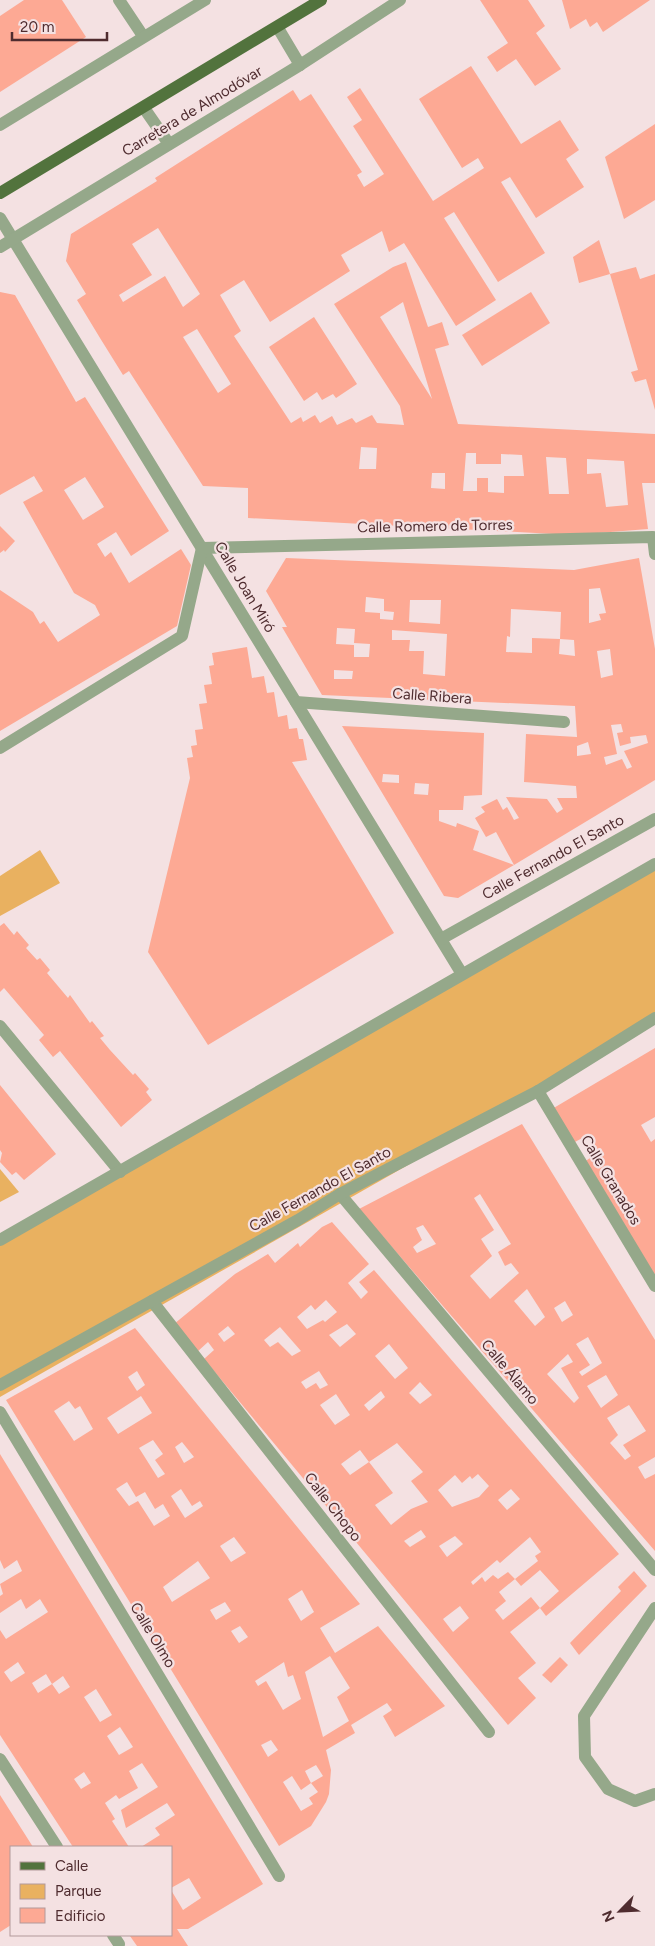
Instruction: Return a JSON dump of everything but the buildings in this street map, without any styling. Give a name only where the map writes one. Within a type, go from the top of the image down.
[{"type":"main road","name":"Carretera de Almodóvar","points":[[0,193],[278,28],[321,0]]},
{"type":"street","points":[[119,0],[142,36]]},
{"type":"street","points":[[0,125],[142,36],[205,0]]},
{"type":"street","name":"Carretera de Almodóvar","points":[[0,247],[300,65],[400,0]]},
{"type":"street","points":[[278,28],[300,65]]},
{"type":"street","points":[[144,108],[169,144]]},
{"type":"street","name":"Calle Joan Miró","points":[[0,218],[462,974]]},
{"type":"street","name":"Calle Romero de Torres","points":[[202,548],[652,537],[655,554]]},
{"type":"street","points":[[0,748],[182,636],[202,548]]},
{"type":"street","name":"Calle Ribera","points":[[296,702],[564,722]]},
{"type":"street","name":"Calle Fernando El Santo","points":[[441,939],[655,819]]},
{"type":"street","points":[[0,1240],[655,864]]},
{"type":"street","name":"Calle Fernando El Santo","points":[[0,1385],[340,1194],[538,1091],[655,1018]]},
{"type":"street","points":[[0,1026],[120,1172]]},
{"type":"street","name":"Calle Granados","points":[[538,1091],[655,1286]]},
{"type":"street","name":"Calle Álamo","points":[[340,1194],[655,1570]]},
{"type":"street","name":"Calle Chopo","points":[[152,1301],[489,1732]]},
{"type":"street","name":"Calle Olmo","points":[[0,1412],[279,1876]]},
{"type":"street","points":[[655,1608],[584,1716],[585,1757],[608,1789],[635,1800],[655,1794]]},
{"type":"street","points":[[0,1759],[56,1846]]},
{"type":"green space","points":[[40,850],[60,883],[0,916],[0,876]]},
{"type":"green space","points":[[655,866],[655,1018],[538,1091],[0,1397],[0,1240]]},
{"type":"green space","points":[[0,1169],[19,1192],[0,1202]]}]
